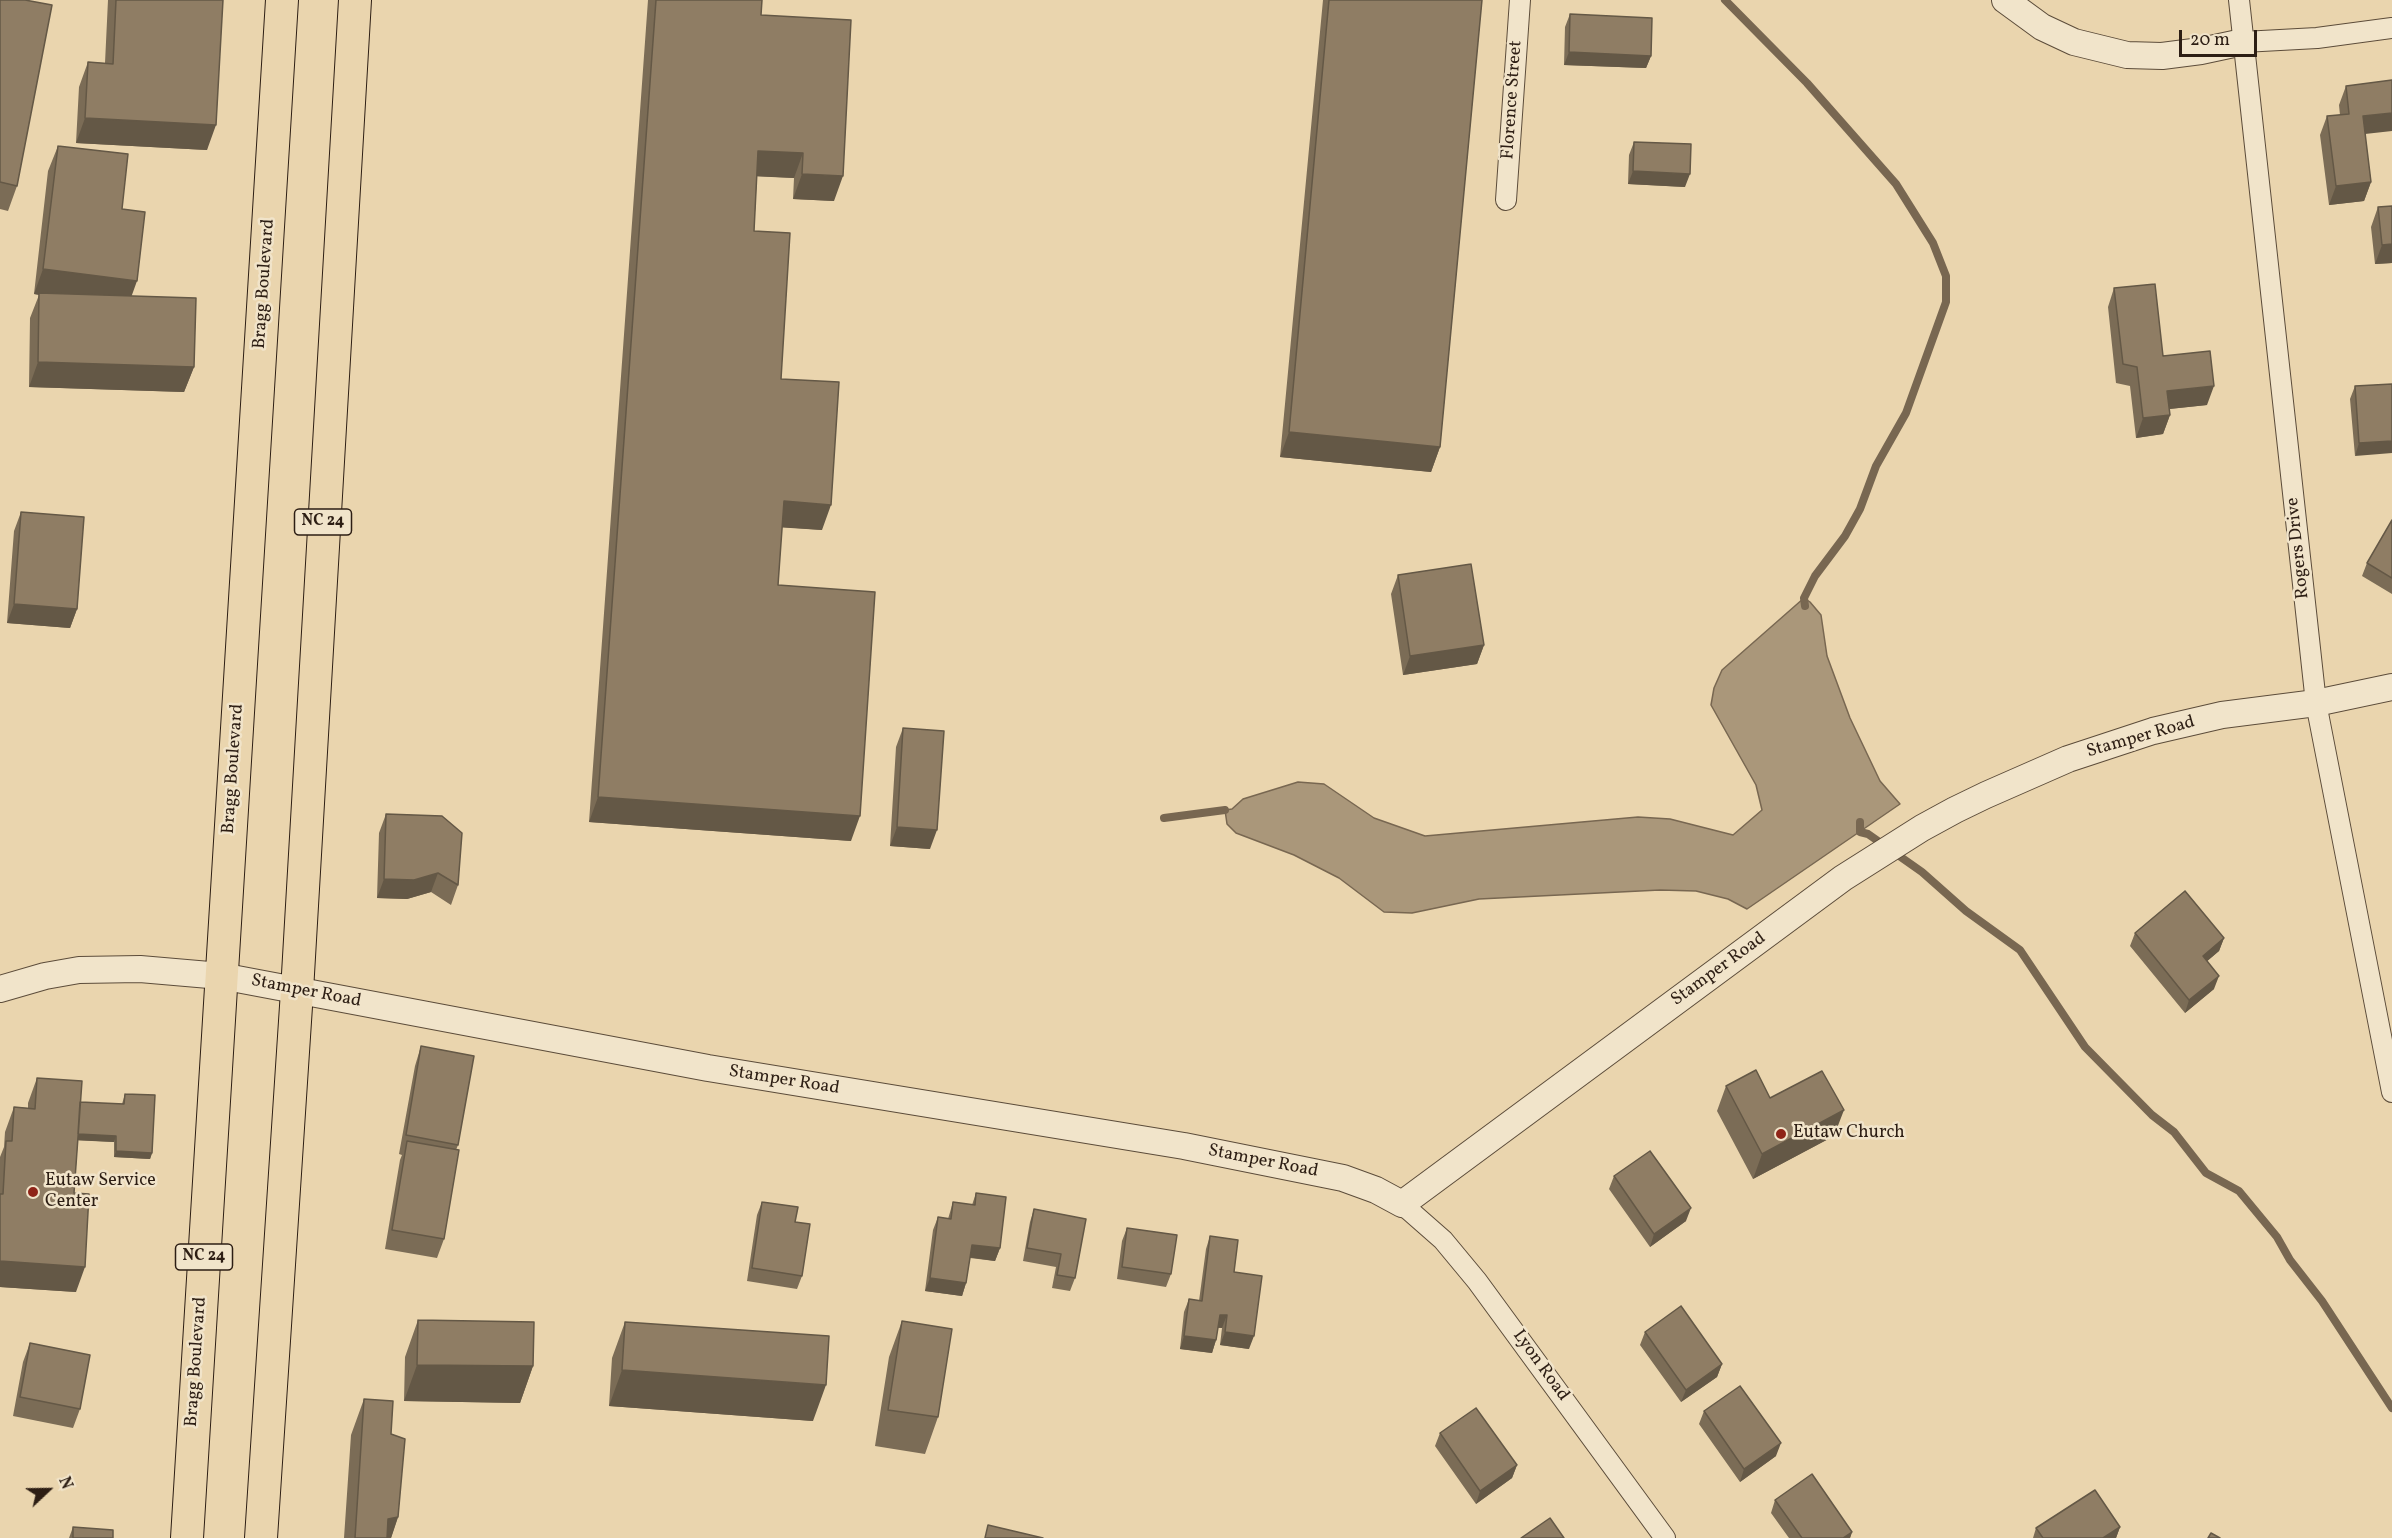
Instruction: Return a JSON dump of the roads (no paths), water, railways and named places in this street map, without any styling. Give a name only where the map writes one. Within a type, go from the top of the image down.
[{"type":"main road","name":"Bragg Boulevard","points":[[187,1538],[282,0]]},
{"type":"main road","name":"NC 24","points":[[261,1538],[297,991],[355,0]]},
{"type":"street","name":"Florence Street","points":[[1506,200],[1520,0]]},
{"type":"street","points":[[2005,0],[2042,27],[2074,42],[2127,55],[2162,56],[2243,42],[2317,38],[2392,28]]},
{"type":"street","name":"Rogers Drive","points":[[2239,0],[2316,703],[2392,1092]]},
{"type":"street","name":"Stamper Road","points":[[0,989],[45,976],[79,970],[140,969],[221,976],[708,1068],[1184,1146],[1343,1178],[1376,1190],[1402,1204],[1843,878],[1922,828],[1986,795],[2068,759],[2152,731],[2222,715],[2316,703],[2392,687]]},
{"type":"street","name":"Lyon Road","points":[[1402,1204],[1443,1240],[1477,1281],[1665,1538]]},
{"type":"waterway","points":[[1725,0],[1807,83],[1896,184],[1933,243],[1946,276],[1946,302],[1906,413],[1876,466],[1860,509],[1845,536],[1815,576],[1804,598],[1805,606]]},
{"type":"waterway","points":[[1164,818],[1225,810]]},
{"type":"waterway","points":[[1860,822],[1860,832],[1868,834],[1922,872],[1966,911],[2020,950],[2085,1047],[2152,1115],[2174,1132],[2206,1173],[2239,1191],[2277,1237],[2290,1260],[2322,1301],[2392,1408]]},
{"type":"place","name":"Eutaw Church","points":[[1781,1134]]},
{"type":"place","name":"Eutaw Service Center","points":[[33,1192]]}]
